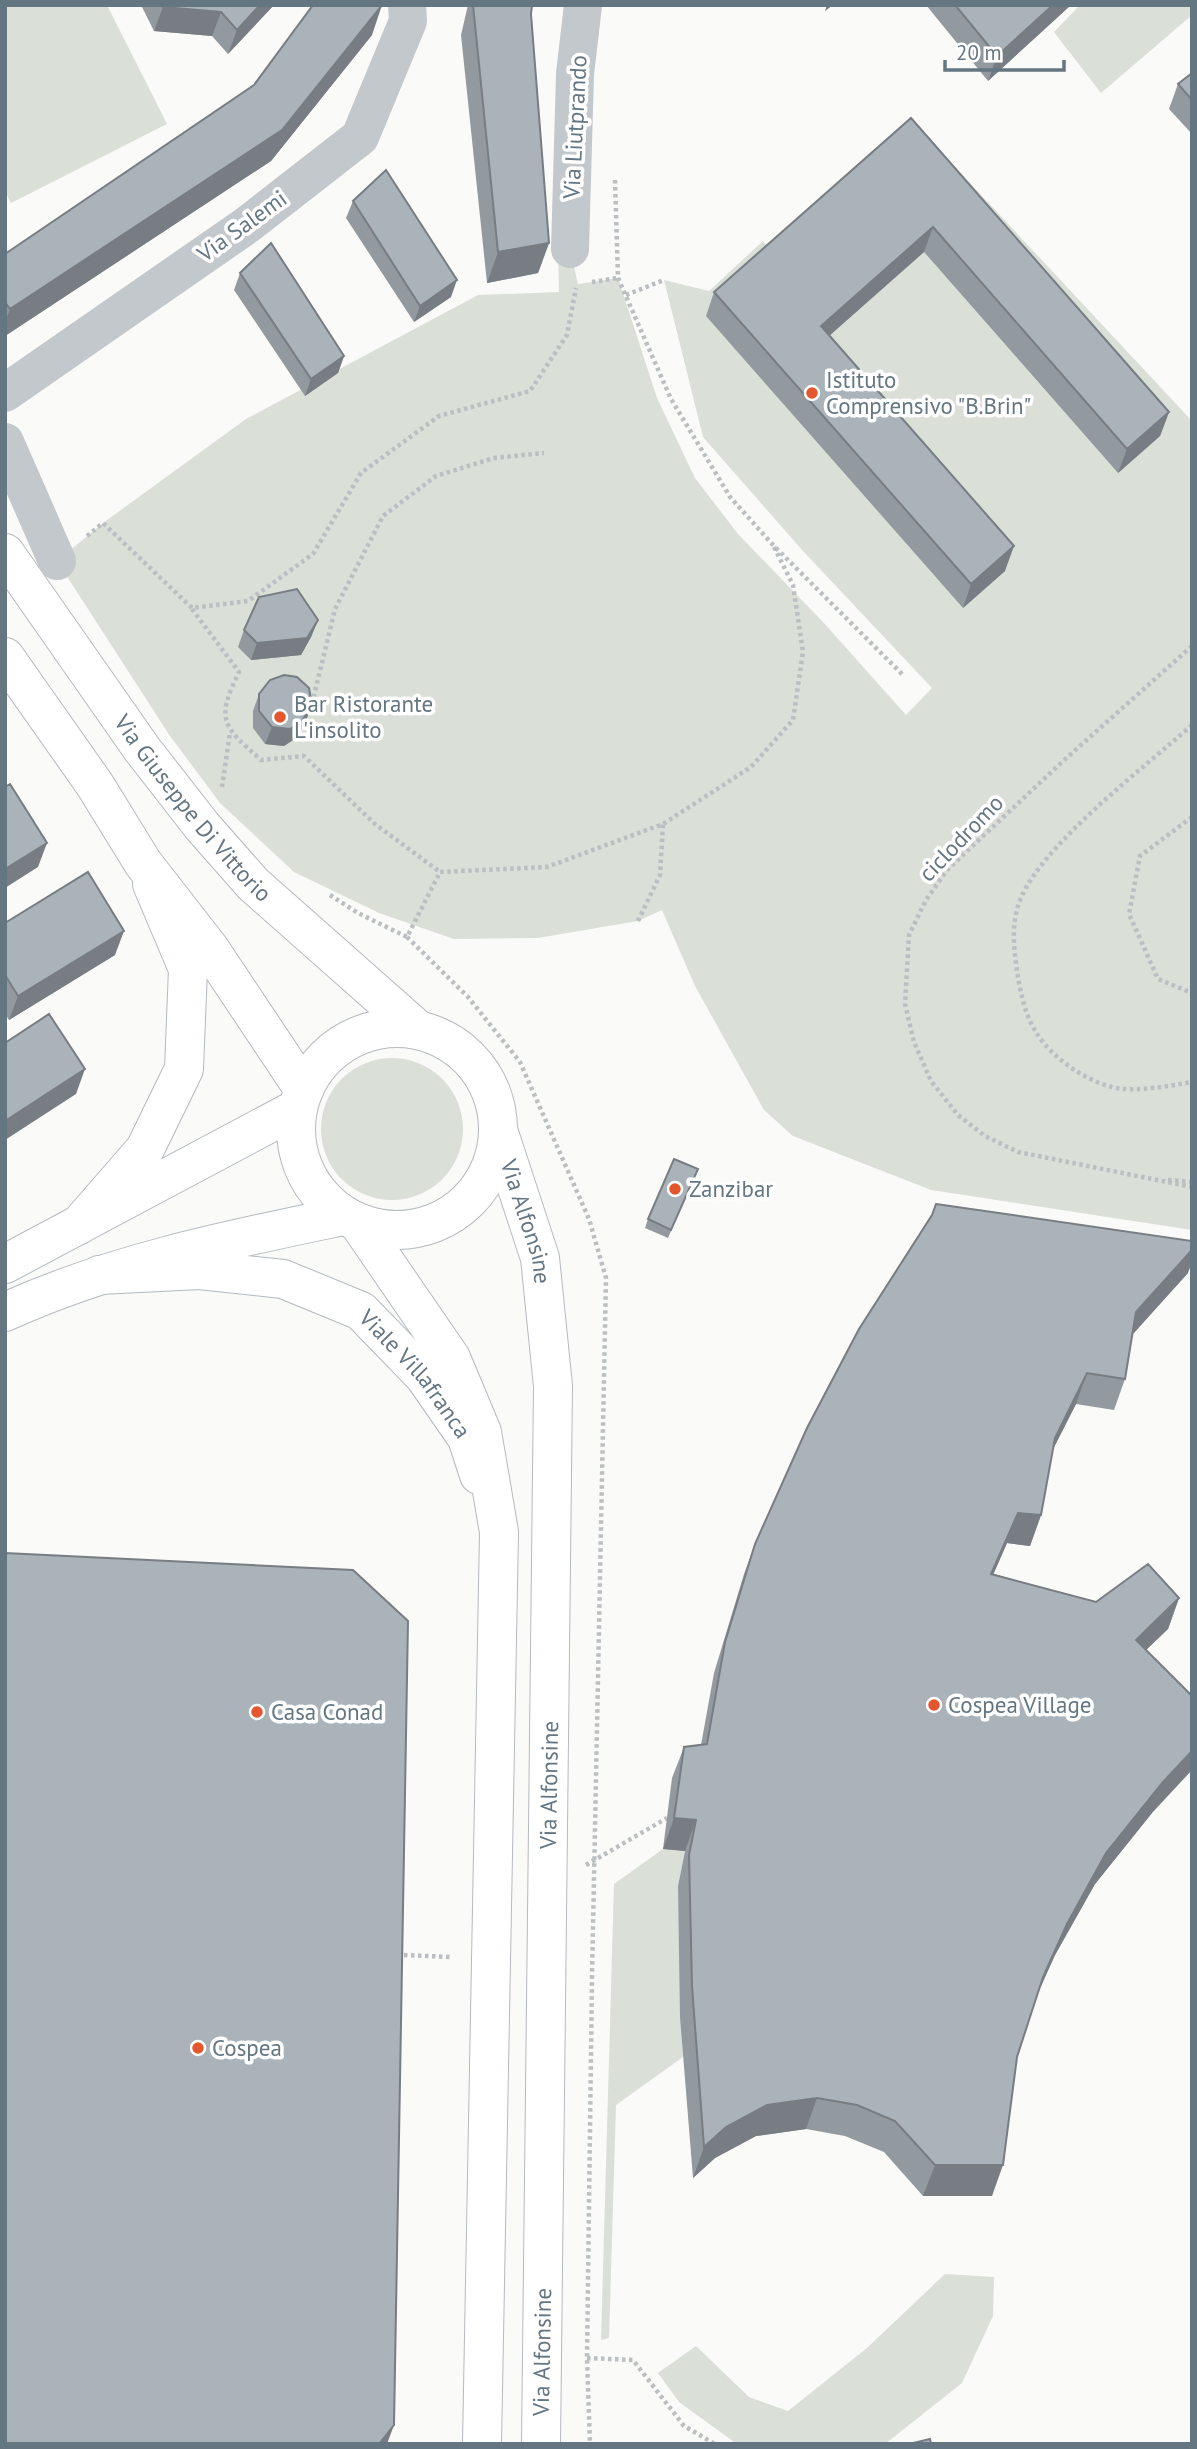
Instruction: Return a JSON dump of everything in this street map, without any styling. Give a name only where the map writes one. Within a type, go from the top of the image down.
[{"type":"main road","name":"Via Giuseppe Di Vittorio","points":[[5,553],[142,749],[202,826],[253,884],[417,1029]]},
{"type":"main road","points":[[5,657],[95,785],[143,863],[210,949],[301,1099]]},
{"type":"main road","points":[[79,1225],[145,1149],[184,1069],[188,969],[143,863]]},
{"type":"main road","points":[[351,1220],[391,1231],[423,1228],[453,1215],[476,1193],[493,1165],[499,1133],[492,1093],[479,1070],[462,1051],[439,1037],[417,1029],[389,1028],[362,1034],[338,1047],[317,1066],[301,1099],[296,1133],[299,1158],[309,1180],[324,1200],[351,1220],[451,1358],[482,1432],[499,1532],[482,2444]]},
{"type":"main road","points":[[5,1264],[301,1099]]},
{"type":"main road","name":"Via Alfonsine","points":[[499,1133],[540,1258],[553,1386],[541,2444]]},
{"type":"main road","name":"Viale Villafranca","points":[[5,1312],[99,1275],[198,1247],[351,1220]]},
{"type":"main road","name":"Viale Villafranca","points":[[99,1275],[200,1270],[283,1279],[361,1311],[424,1376],[467,1438],[499,1532]]},
{"type":"street","name":"Via Salemi","points":[[5,393],[247,225],[360,137],[408,21],[407,5]]},
{"type":"street","name":"Via Liutprando","points":[[574,266],[575,74],[583,5]]},
{"type":"street","points":[[5,442],[57,561]]},
{"type":"path","points":[[192,608],[248,601],[313,554],[361,473],[439,416],[530,391],[566,335],[574,266]]},
{"type":"path","points":[[618,278],[671,399],[730,497],[773,545],[904,676]]},
{"type":"path","points":[[626,295],[664,280]]},
{"type":"path","points":[[312,704],[334,609],[383,516],[436,476],[494,458],[544,453]]},
{"type":"path","points":[[57,561],[103,523],[192,608],[239,672],[224,702],[230,732],[221,789]]},
{"type":"path","points":[[230,732],[261,760],[304,756],[375,824],[440,872],[547,867],[663,824],[751,767],[793,720],[803,652],[793,585],[773,545]]},
{"type":"path","name":"ciclodromo","points":[[1192,646],[1062,762],[947,870],[926,900],[909,935],[905,1004],[914,1042],[931,1081],[958,1115],[985,1136],[1018,1152],[1192,1187]]},
{"type":"path","points":[[1192,725],[1061,842],[1020,898],[1014,930],[1022,997],[1036,1033],[1063,1062],[1092,1079],[1120,1089],[1154,1088],[1192,1082]]},
{"type":"path","points":[[1192,817],[1140,856],[1129,914],[1158,979],[1192,993]]},
{"type":"path","points":[[638,921],[660,875],[663,824]]},
{"type":"path","points":[[326,893],[358,913],[407,937],[440,872]]},
{"type":"path","points":[[1152,1180],[1192,1182]]},
{"type":"path","points":[[590,2444],[587,2358],[597,1740]]},
{"type":"path","points":[[596,1859],[667,1818]]},
{"type":"path","points":[[404,1955],[456,1957]]},
{"type":"path","points":[[587,2358],[633,2360],[684,2426],[715,2444]]},
{"type":"shaded area","points":[[5,5],[107,5],[167,124],[11,203],[5,191]]},
{"type":"shaded area","points":[[1080,5],[1191,5],[1192,15],[1101,93],[1054,32]]},
{"type":"shaded area","points":[[927,137],[1192,421],[1192,1230],[931,1190],[793,1136],[764,1110],[695,986],[662,910],[638,921],[538,938],[454,939],[379,913],[294,872],[220,803],[170,736],[57,561],[103,523],[246,419],[478,295],[559,292],[558,249],[570,249],[578,284],[618,278],[657,398],[695,478],[738,534],[823,622],[906,715],[932,688],[803,551],[703,437],[664,280],[709,291],[763,241],[775,255],[812,351],[924,252],[1118,473]]},
{"type":"shaded area","points":[[392,1058],[419,1063],[442,1079],[458,1102],[463,1129],[458,1156],[442,1179],[419,1195],[392,1200],[365,1195],[342,1179],[326,1156],[321,1129],[326,1102],[342,1079],[365,1063]]},
{"type":"shaded area","points":[[663,1849],[685,1851],[678,1886],[683,2057],[616,2105],[609,2338],[601,2340],[614,1884]]},
{"type":"shaded area","points":[[945,2274],[994,2277],[993,2316],[962,2383],[885,2444],[737,2444],[679,2402],[658,2373],[696,2346],[749,2397],[788,2411],[867,2348]]},
{"type":"building","points":[[162,5],[260,5],[237,30],[221,12]]},
{"type":"building","points":[[313,5],[382,5],[282,130],[10,309],[5,302],[5,254],[254,85]]},
{"type":"building","points":[[473,5],[532,5],[549,243],[498,252]]},
{"type":"building","points":[[955,5],[1053,5],[997,56]]},
{"type":"building","points":[[1192,73],[1192,100],[1178,84]]},
{"type":"building","name":"Istituto Comprensivo \"B.Brin\"","points":[[911,118],[1169,412],[1127,449],[933,227],[821,326],[1014,546],[971,584],[714,292]]},
{"type":"building","points":[[386,170],[457,280],[420,306],[353,201]]},
{"type":"building","points":[[271,243],[344,356],[311,379],[240,273]]},
{"type":"building","points":[[297,589],[318,620],[307,638],[257,643],[244,630],[259,597]]},
{"type":"building","points":[[284,675],[297,677],[309,688],[312,704],[302,721],[290,729],[272,727],[259,711],[259,694],[270,680]]},
{"type":"building","points":[[10,784],[47,843],[5,869],[5,787]]},
{"type":"building","points":[[88,872],[124,931],[18,996],[5,975],[5,923]]},
{"type":"building","points":[[49,1014],[85,1069],[5,1121],[5,1043]]},
{"type":"building","points":[[674,1159],[698,1169],[671,1230],[648,1219]]},
{"type":"building","name":"Cospea Village","points":[[936,1204],[1192,1241],[1192,1250],[1136,1312],[1125,1379],[1087,1373],[1055,1438],[1041,1515],[1018,1513],[991,1574],[1096,1602],[1148,1564],[1179,1598],[1136,1640],[1192,1696],[1192,1751],[1163,1782],[1106,1853],[1067,1924],[1043,1977],[1017,2057],[1003,2165],[935,2165],[895,2121],[857,2105],[817,2098],[767,2105],[726,2127],[704,2147],[692,1986],[689,1855],[696,1820],[674,1818],[684,1747],[707,1744],[725,1642],[755,1544],[807,1428],[859,1329],[932,1215]]},
{"type":"building","name":"Cospea","points":[[5,1553],[353,1570],[408,1621],[394,2425],[379,2444],[5,2444]]},
{"type":"building","points":[[930,2439],[931,2444],[909,2444]]},
{"type":"place","name":"Istituto Comprensivo \"B.Brin\"","points":[[812,393]]},
{"type":"place","name":"Bar Ristorante L'insolito","points":[[280,717]]},
{"type":"place","name":"Zanzibar","points":[[675,1189]]},
{"type":"place","name":"Cospea Village","points":[[934,1705]]},
{"type":"place","name":"Casa Conad","points":[[257,1712]]},
{"type":"place","name":"Cospea","points":[[198,2048]]}]
